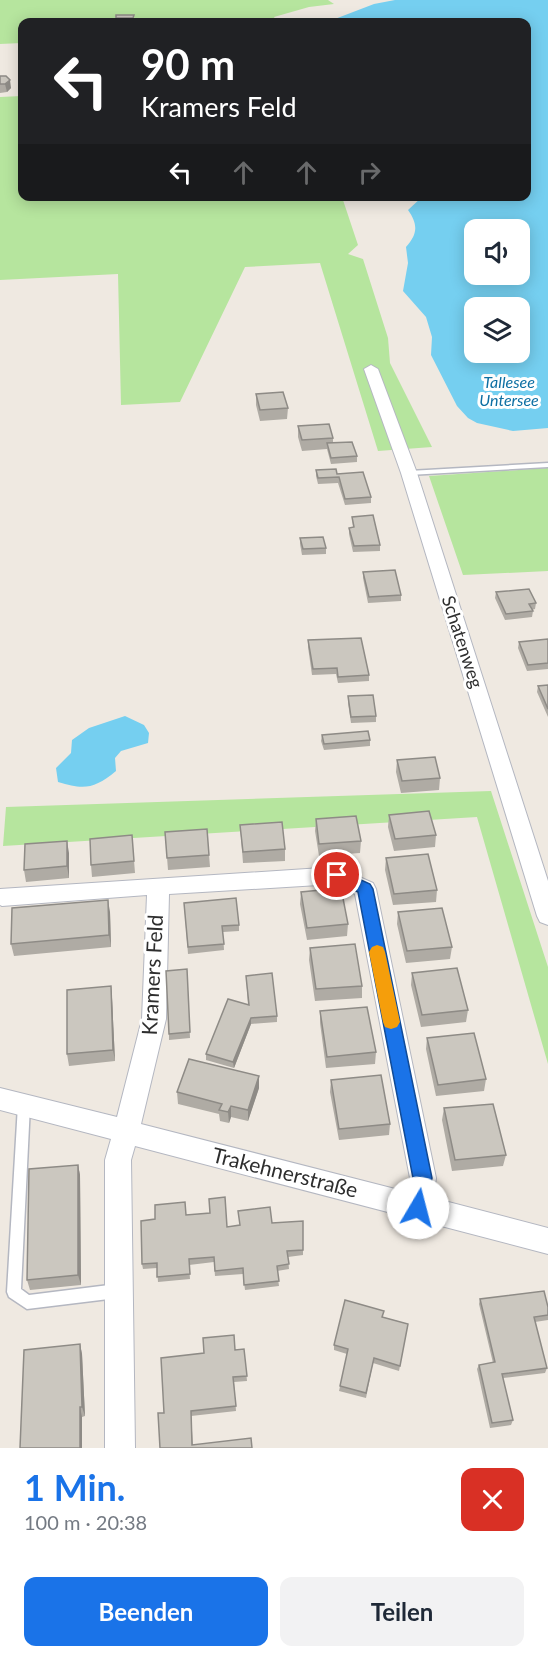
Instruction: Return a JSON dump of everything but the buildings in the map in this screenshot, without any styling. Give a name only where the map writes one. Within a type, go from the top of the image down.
[{"type":"street","name":"Schatenweg","points":[[371,369],[409,473],[548,916]]},
{"type":"street","points":[[2,897],[337,875],[365,889],[423,1178],[418,1208]]},
{"type":"street","name":"Kramers Feld","points":[[127,1133],[154,1019],[158,886]]},
{"type":"street","name":"Trakehnerstraße","points":[[12,1102],[548,1241]]},
{"type":"street","points":[[120,1448],[118,1160],[127,1133]]},
{"type":"lane","points":[[409,473],[548,465]]},
{"type":"lane","points":[[12,1102],[14,1292],[27,1302],[119,1291]]},
{"type":"green space","points":[[0,0],[328,0],[334,4],[309,7],[275,18],[18,18],[18,43],[0,44]]},
{"type":"green space","points":[[18,96],[18,201],[343,201],[358,245],[348,254],[363,259],[388,338],[390,363],[432,447],[378,451],[320,263],[245,267],[180,402],[121,405],[118,274],[0,280],[0,97]]},
{"type":"green space","points":[[548,468],[548,571],[463,575],[429,476]]},
{"type":"green space","points":[[491,791],[548,967],[548,1064],[477,817],[3,846],[6,807]]},
{"type":"water","name":"Tallesee Untersee","points":[[395,0],[548,0],[548,428],[513,431],[477,423],[468,418],[457,406],[431,355],[432,337],[426,317],[403,291],[408,263],[406,247],[415,233],[414,220],[408,210],[418,201],[531,201],[531,18],[337,18],[374,4]]},
{"type":"water","points":[[125,716],[144,725],[149,733],[148,743],[121,751],[115,758],[116,771],[95,784],[82,787],[58,782],[56,768],[71,753],[72,740],[89,728]]},
{"type":"slow traffic","points":[[377,952],[391,1022]]},
{"type":"route","points":[[337,875],[365,889],[423,1178],[418,1208]]}]
